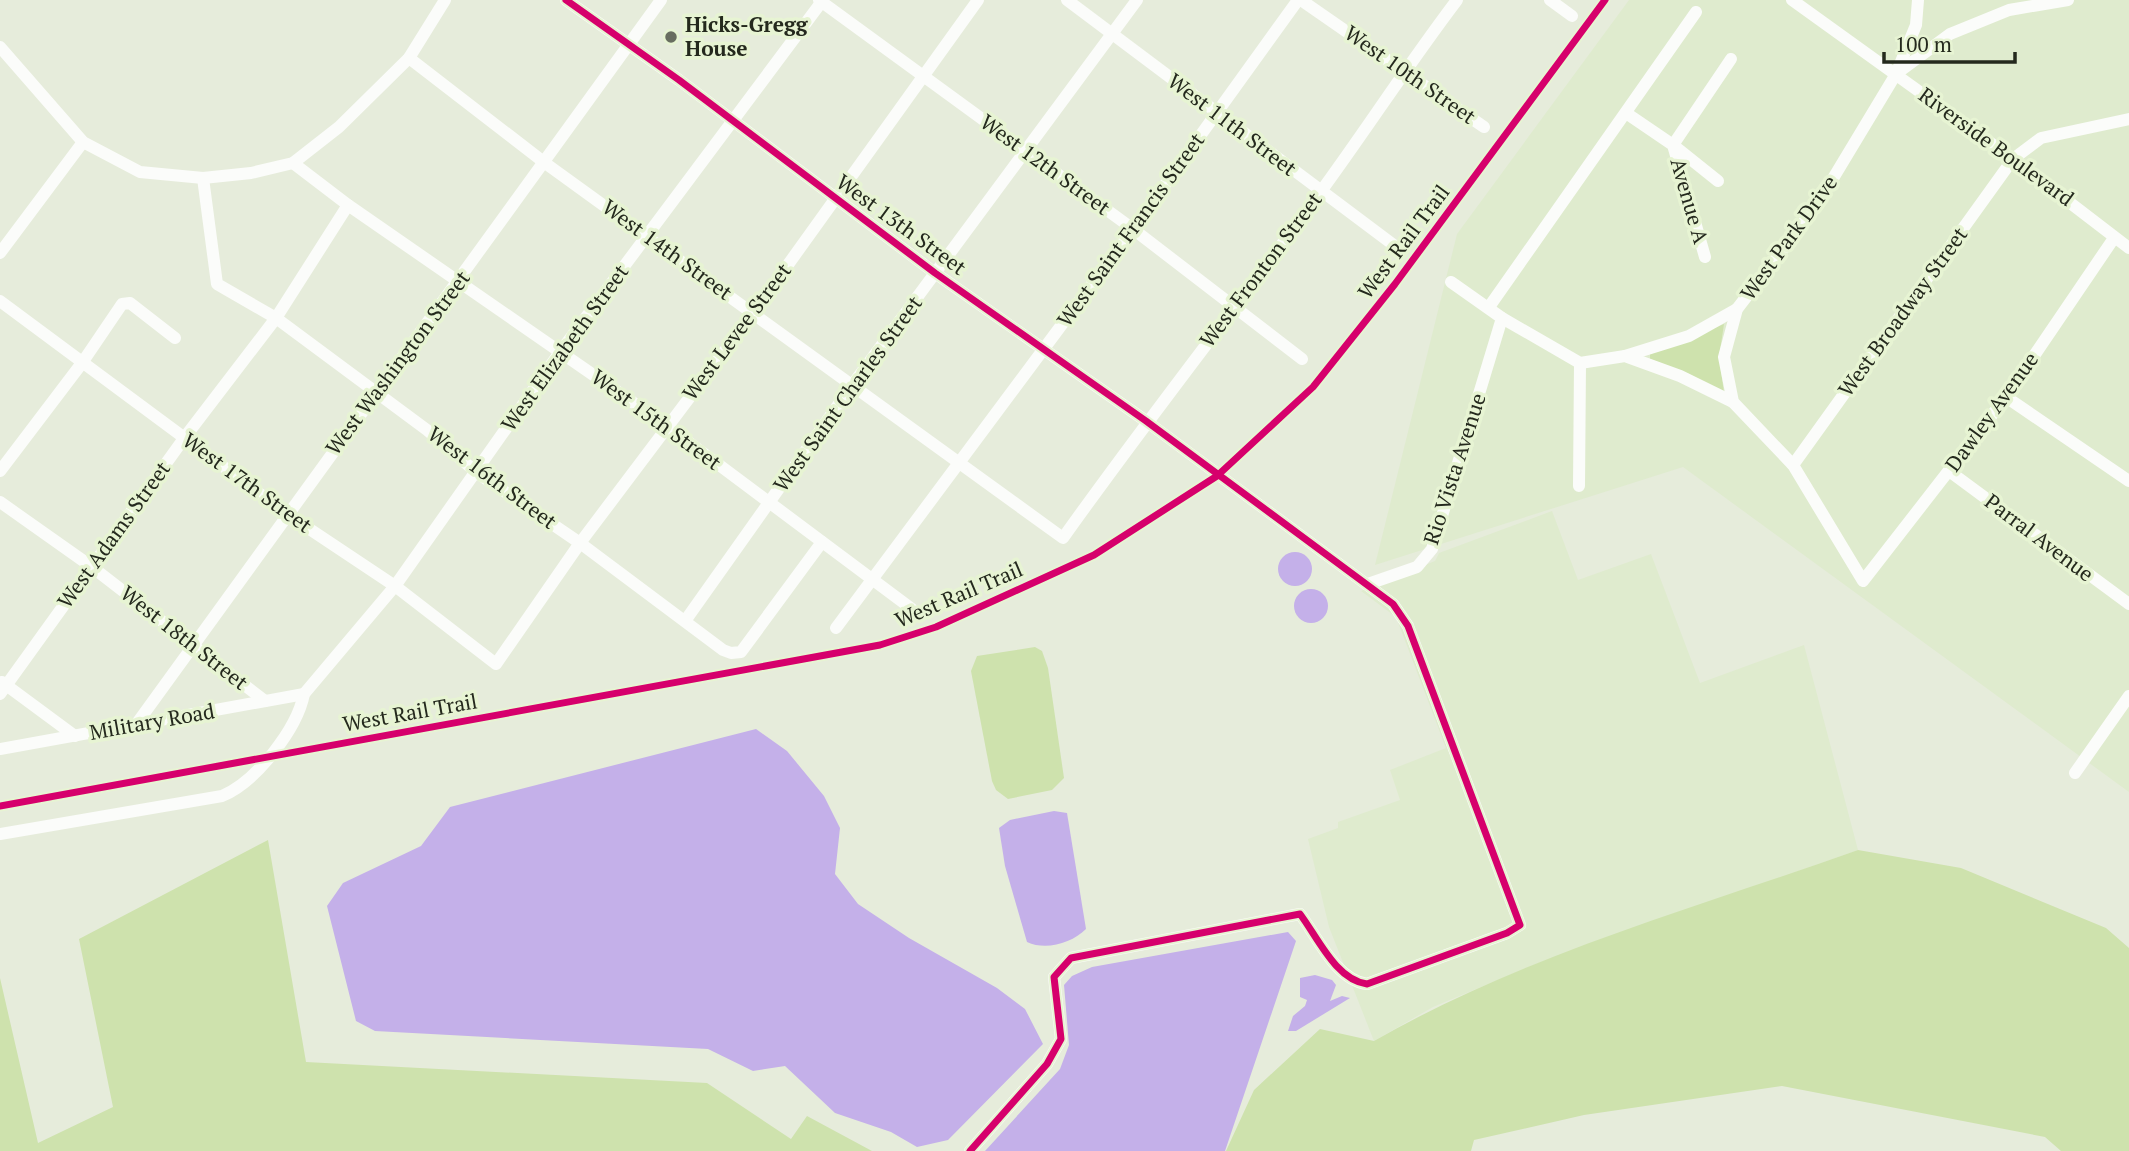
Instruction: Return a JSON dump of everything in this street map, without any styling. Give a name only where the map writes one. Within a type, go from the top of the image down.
[{"type":"street","points":[[0,47],[83,142],[140,172],[203,178],[251,173],[293,163],[339,128],[409,58],[445,0]]},
{"type":"street","name":"West 13th Street","points":[[566,0],[629,43],[935,273],[1146,421],[1217,476],[1368,584],[1402,613],[1520,925],[1486,941],[1367,984],[1355,982],[1342,973],[1300,914],[1071,958],[1054,976],[1061,1039],[1047,1064],[970,1151]]},
{"type":"street","name":"West Washington Street","points":[[135,726],[375,391],[460,280],[661,0]]},
{"type":"street","name":"West Levee Street","points":[[496,664],[580,543],[754,312],[978,0]]},
{"type":"street","name":"West 11th Street","points":[[1067,0],[1399,249]]},
{"type":"street","name":"West Saint Charles Street","points":[[685,621],[853,384],[1137,0]]},
{"type":"street","name":"West 10th Street","points":[[1299,0],[1484,127]]},
{"type":"street","name":"West Saint Francis Street","points":[[836,628],[960,464],[1299,0]]},
{"type":"street","name":"West Fronton Street","points":[[1063,538],[1146,421],[1320,192],[1404,70],[1457,0]]},
{"type":"street","points":[[1550,0],[1572,16]]},
{"type":"street","name":"Riverside Boulevard","points":[[1792,0],[2013,159],[2129,248]]},
{"type":"street","points":[[1896,74],[1916,25],[1918,0]]},
{"type":"street","points":[[1896,74],[1950,34],[2009,10],[2068,0]]},
{"type":"street","name":"West 12th Street","points":[[822,1],[1133,229],[1302,359]]},
{"type":"street","name":"West Elizabeth Street","points":[[0,834],[222,796],[238,789],[258,771],[300,712],[304,694],[395,586],[560,352],[822,1]]},
{"type":"street","points":[[1489,307],[1696,12]]},
{"type":"street","name":"West 14th Street","points":[[409,58],[545,163],[1063,538]]},
{"type":"street","name":"Avenue A","points":[[1705,257],[1673,145],[1731,59]]},
{"type":"street","name":"West Park Drive","points":[[1733,402],[1724,357],[1737,309],[1817,205],[1896,74]]},
{"type":"street","name":"Avenue A","points":[[1626,113],[1673,145],[1718,181]]},
{"type":"street","name":"West Broadway Street","points":[[1793,465],[2013,159],[2041,138],[2129,119]]},
{"type":"street","points":[[0,253],[83,142]]},
{"type":"street","name":"West 15th Street","points":[[293,163],[348,205],[460,280],[667,426],[912,609]]},
{"type":"street","name":"West 16th Street","points":[[203,178],[217,284],[276,318],[375,391],[476,472],[580,543],[723,650],[741,652],[822,542]]},
{"type":"street","name":"West Adams Street","points":[[2,686],[276,318],[348,205]]},
{"type":"street","name":"Dawley Avenue","points":[[1793,465],[1863,581],[2006,397],[2114,237]]},
{"type":"street","points":[[1451,282],[1502,318],[1580,363],[1625,356],[1689,336],[1737,309]]},
{"type":"street","name":"West 17th Street","points":[[0,301],[287,514],[395,586],[496,664]]},
{"type":"street","points":[[0,471],[82,363],[122,304],[130,303],[175,338]]},
{"type":"street","name":"Rio Vista Avenue","points":[[1368,584],[1418,567],[1432,548],[1502,318]]},
{"type":"street","points":[[1625,356],[1680,376],[1733,402],[1793,465]]},
{"type":"street","points":[[1579,486],[1580,363]]},
{"type":"street","points":[[2006,397],[2129,481]]},
{"type":"street","name":"Parral Avenue","points":[[1949,471],[2129,604]]},
{"type":"street","name":"West 18th Street","points":[[0,502],[92,566],[265,701]]},
{"type":"street","points":[[2,686],[75,736]]},
{"type":"street","name":"Military Road","points":[[0,749],[304,694]]},
{"type":"street","points":[[2075,773],[2129,696]]},
{"type":"shaded area","points":[[1629,0],[2129,0],[2129,792],[1683,467],[1375,565],[1457,234]]},
{"type":"shaded area","points":[[1552,511],[1578,580],[1651,554],[1700,683],[1804,645],[1858,850],[1541,962],[1433,1007],[1374,1041],[1329,927],[1308,839],[1338,828],[1338,822],[1400,800],[1390,770],[1446,748],[1396,617],[1361,591],[1435,561],[1439,553]]},
{"type":"shaded area","points":[[1295,552],[1307,557],[1312,569],[1307,581],[1295,586],[1283,581],[1278,569],[1283,557]]},
{"type":"shaded area","points":[[1311,589],[1323,594],[1328,606],[1323,618],[1311,623],[1299,618],[1294,606],[1299,594]]},
{"type":"shaded area","points":[[756,729],[787,751],[824,796],[840,828],[835,874],[858,904],[909,938],[997,988],[1025,1009],[1043,1044],[948,1140],[917,1147],[891,1132],[835,1113],[785,1066],[753,1071],[708,1049],[375,1031],[356,1021],[327,906],[343,883],[421,846],[450,807]]},
{"type":"shaded area","points":[[1054,811],[1067,813],[1086,929],[1066,942],[1042,946],[1027,942],[1005,866],[999,828],[1010,820]]},
{"type":"shaded area","points":[[1288,932],[1296,941],[1225,1151],[985,1151],[1060,1069],[1069,1045],[1064,985],[1072,976],[1092,967]]},
{"type":"shaded area","points":[[1315,975],[1332,980],[1336,985],[1330,1001],[1342,996],[1350,998],[1296,1031],[1288,1031],[1293,1016],[1305,1006],[1307,1000],[1300,997],[1300,978]]},
{"type":"green space","points":[[1724,324],[1719,357],[1724,393],[1689,374],[1650,359],[1650,354]]},
{"type":"green space","points":[[1035,647],[1042,651],[1048,668],[1064,778],[1052,790],[1008,799],[996,790],[992,781],[971,671],[977,656]]},
{"type":"green space","points":[[268,840],[306,1062],[707,1083],[791,1139],[807,1116],[872,1151],[0,1151],[0,978],[38,1143],[113,1107],[79,939]]},
{"type":"green space","points":[[1858,850],[1961,868],[2106,928],[2129,948],[2129,1151],[2061,1151],[2045,1137],[1782,1086],[1584,1115],[1474,1140],[1471,1151],[1226,1151],[1254,1090],[1320,1029],[1374,1041],[1431,1010],[1550,958]]},
{"type":"cycle path","points":[[566,0],[679,80],[935,273],[1146,421],[1393,604],[1408,626],[1520,925],[1507,933],[1367,984],[1356,981],[1337,966],[1300,914],[1071,958],[1054,977],[1061,1039],[1047,1064],[970,1151]]},
{"type":"cycle path","name":"West Rail Trail","points":[[0,806],[880,645],[936,627],[1094,555],[1217,476],[1313,387],[1395,284],[1605,0]]},
{"type":"place","name":"Hicks-Gregg House","points":[[671,37]]}]
